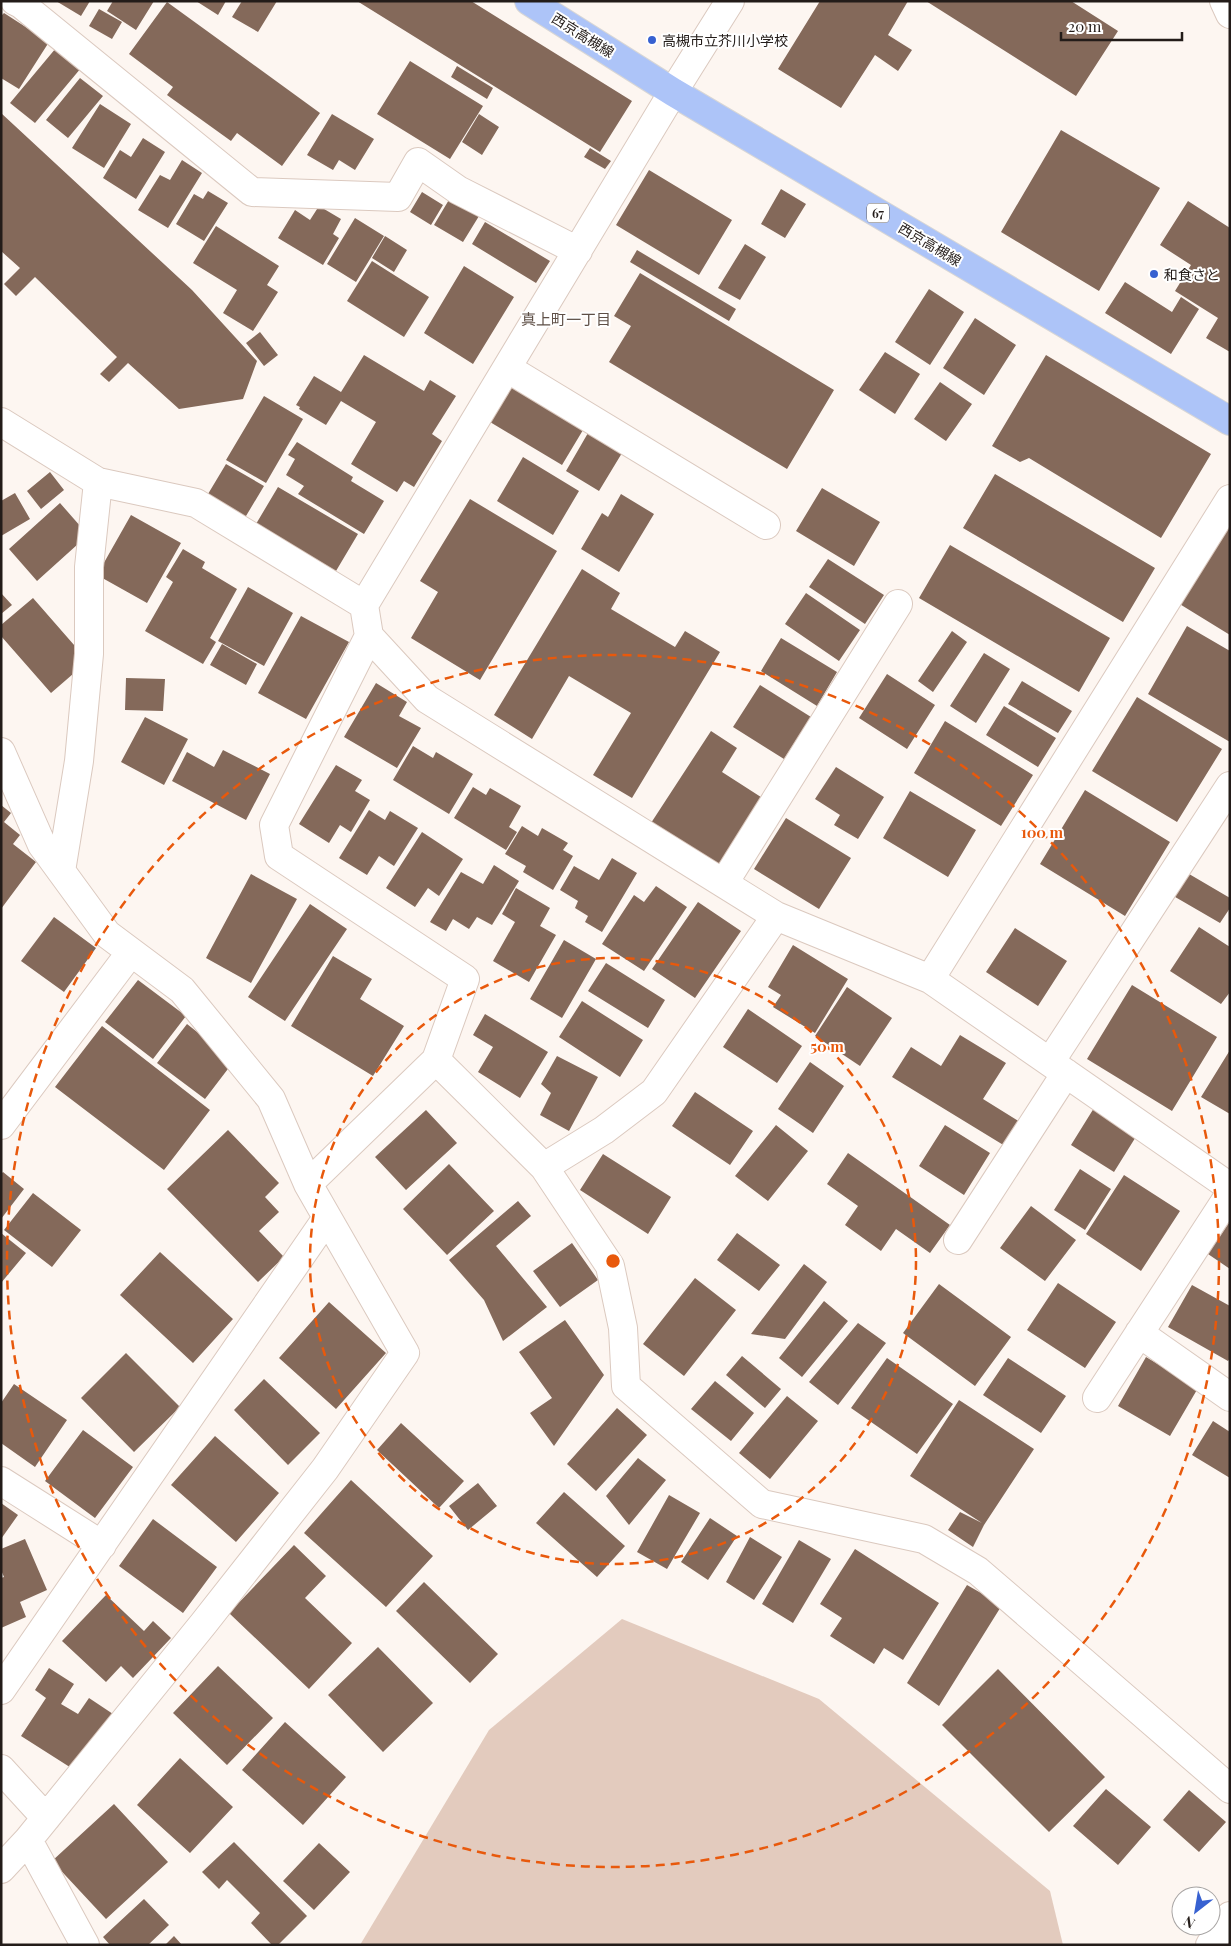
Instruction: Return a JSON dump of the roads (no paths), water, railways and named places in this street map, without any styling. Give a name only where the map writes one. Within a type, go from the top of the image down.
[{"type":"main road","name":"西京高槻線","points":[[529,1],[673,92],[1230,421]]},
{"type":"street","points":[[15,1],[252,192],[398,197],[418,162],[458,190],[578,251]]},
{"type":"street","points":[[730,1],[673,92],[364,605],[369,636],[427,699],[776,916],[930,979],[1230,1187]]},
{"type":"street","points":[[1224,1],[1230,14]]},
{"type":"street","points":[[507,368],[766,525]]},
{"type":"street","points":[[1,422],[98,482],[196,503],[364,605]]},
{"type":"street","points":[[61,872],[79,761],[89,654],[89,567],[98,482]]},
{"type":"street","points":[[930,979],[1230,499]]},
{"type":"street","points":[[724,883],[898,604]]},
{"type":"street","points":[[308,1184],[436,1060],[465,979],[280,856],[274,825],[369,636]]},
{"type":"street","points":[[1,752],[42,845],[107,934],[182,990],[271,1099],[308,1184],[405,1354],[325,1469],[204,1623],[28,1840],[1,1869]]},
{"type":"street","points":[[958,1240],[1058,1068],[1230,786]]},
{"type":"street","points":[[544,1167],[604,1130],[654,1092],[776,916]]},
{"type":"street","points":[[1,1125],[132,952]]},
{"type":"street","points":[[436,1060],[544,1167],[610,1266],[623,1328],[626,1386],[762,1504],[924,1538],[978,1571],[1230,1789]]},
{"type":"street","points":[[1097,1398],[1230,1194]]},
{"type":"street","points":[[1,1690],[327,1218]]},
{"type":"street","points":[[1139,1333],[1230,1397]]},
{"type":"street","points":[[1,1481],[102,1545]]},
{"type":"street","points":[[1,1769],[46,1818]]},
{"type":"street","points":[[28,1840],[85,1945]]},
{"type":"street","points":[[1210,1945],[1230,1916]]},
{"type":"place","name":"高槻市立芥川小学校","points":[[652,40]]},
{"type":"place","name":"和食さと","points":[[1154,274]]},
{"type":"district","name":"真上町一丁目","points":[[566,319]]}]
